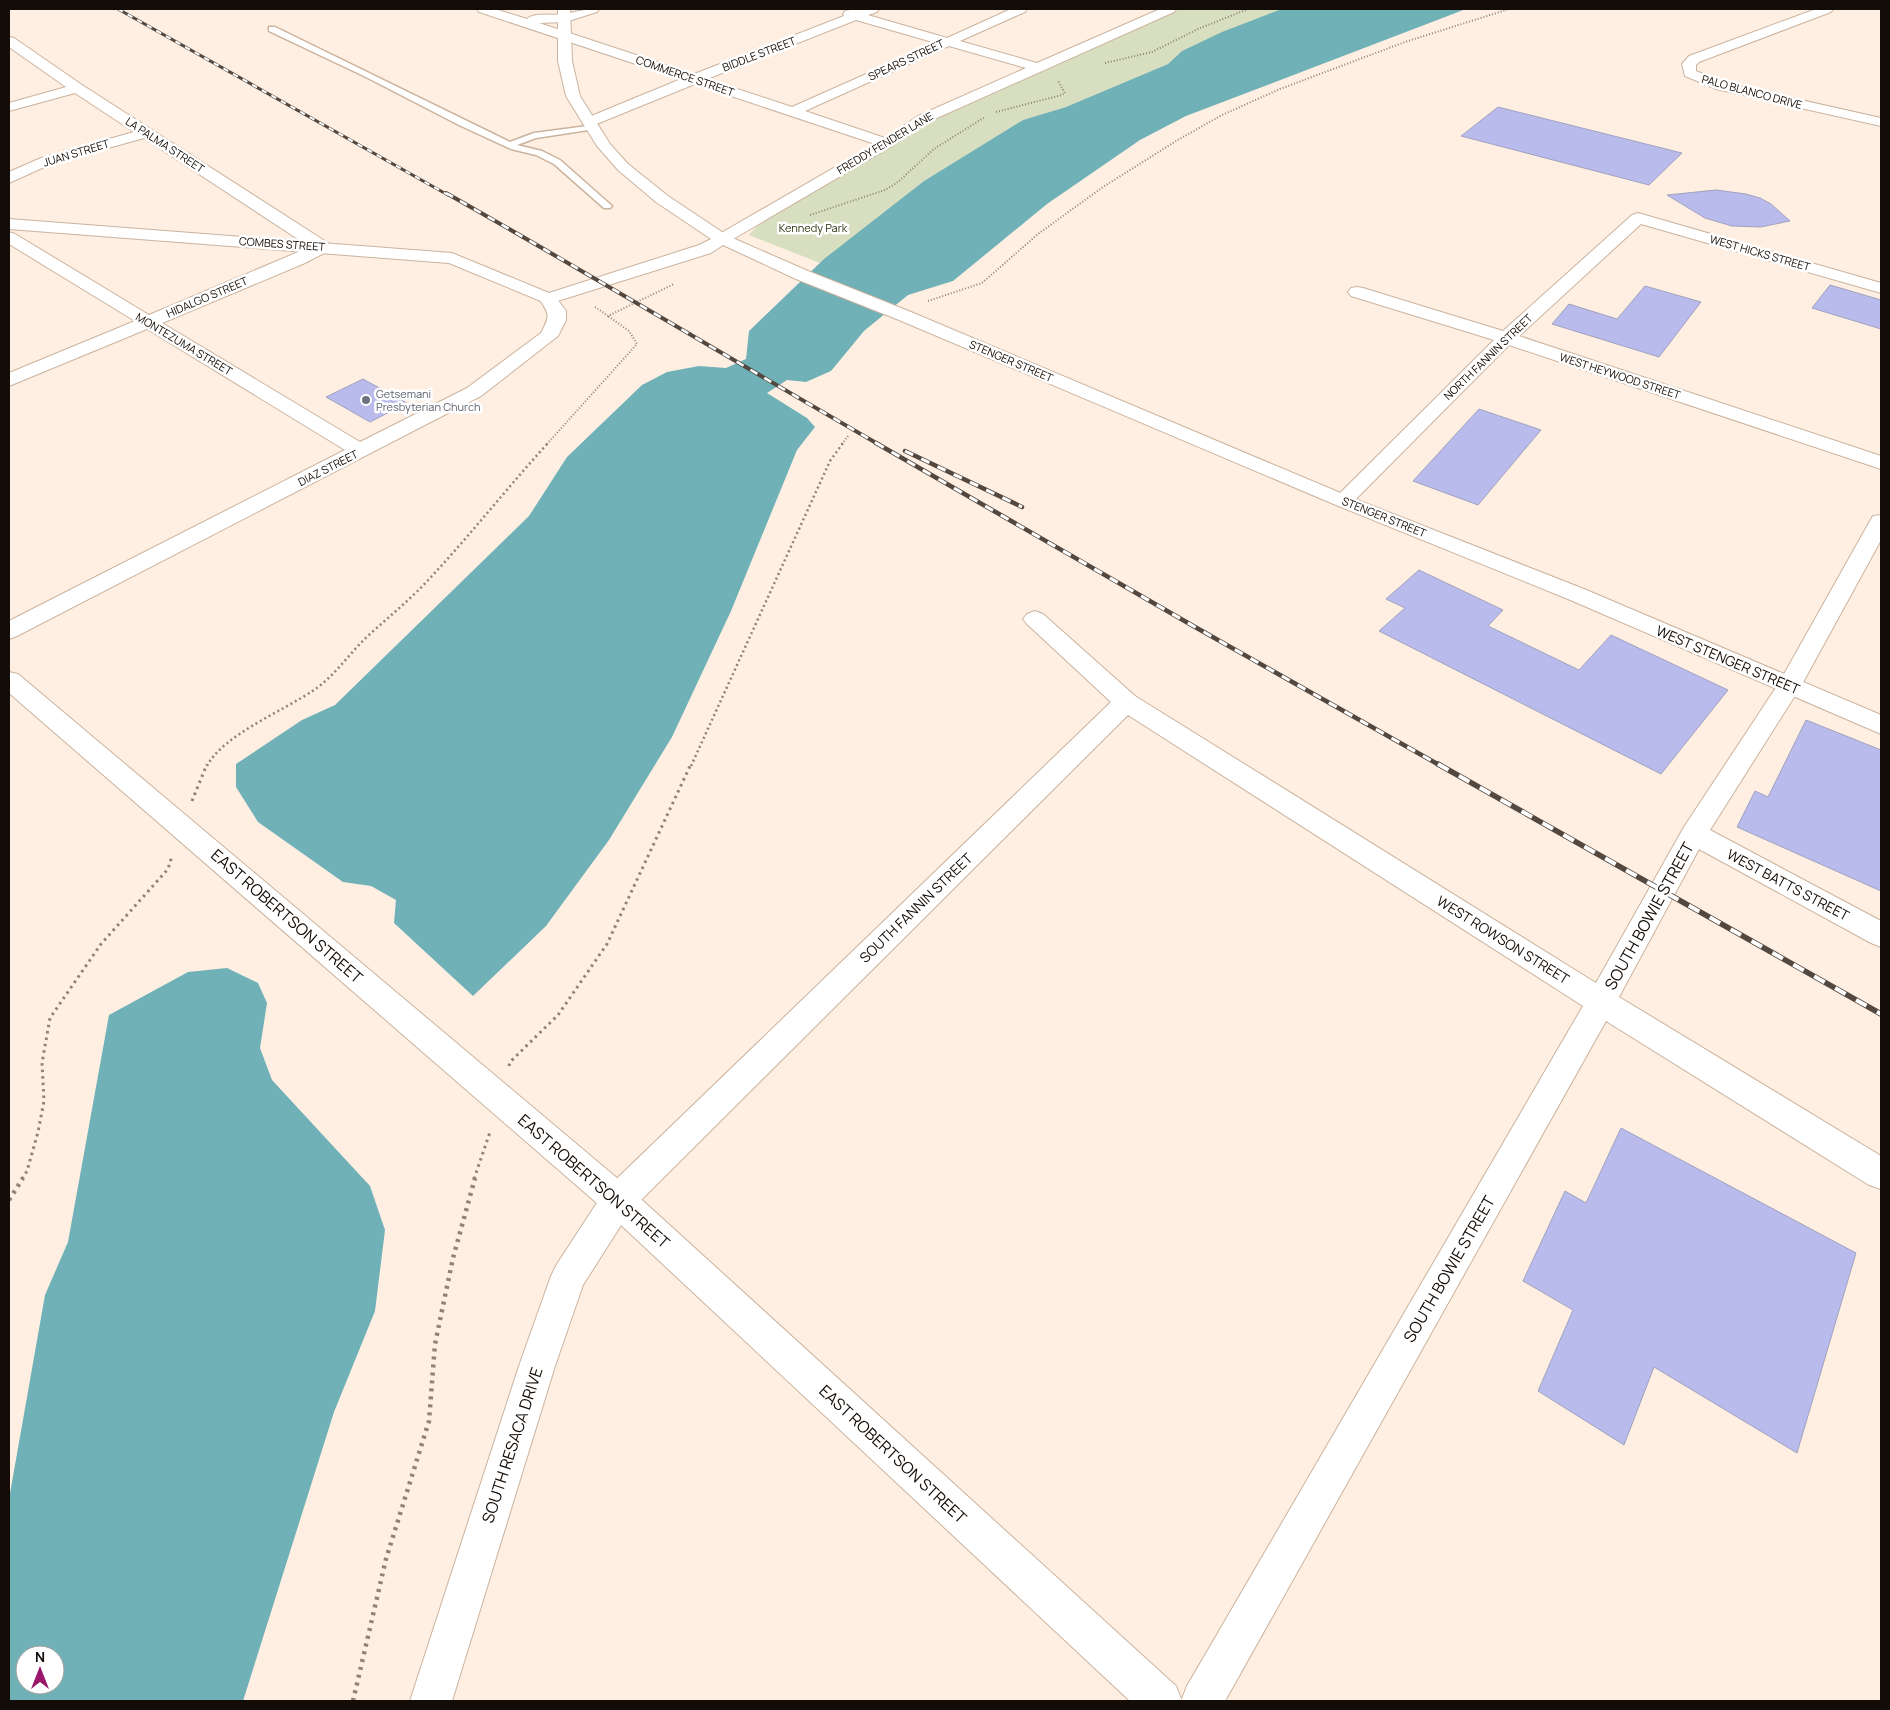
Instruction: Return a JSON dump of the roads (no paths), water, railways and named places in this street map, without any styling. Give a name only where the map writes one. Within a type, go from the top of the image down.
[{"type":"street","name":"COMMERCE STREET","points":[[483,9],[887,143]]},
{"type":"street","points":[[517,21],[594,9]]},
{"type":"street","points":[[832,9],[1040,68]]},
{"type":"street","name":"BIDDLE STREET","points":[[591,125],[610,112],[873,9]]},
{"type":"street","name":"SPEARS STREET","points":[[792,112],[1020,9]]},
{"type":"street","name":"FREDDY FENDER LANE","points":[[548,299],[705,249],[887,143],[923,119],[1170,9]]},
{"type":"street","name":"PALO BLANCO DRIVE","points":[[1827,9],[1694,59],[1689,64],[1690,73],[1721,86],[1881,122]]},
{"type":"street","name":"STENGER STREET","points":[[564,13],[565,61],[573,96],[604,146],[623,168],[662,199],[722,238],[802,275],[905,316],[1343,501],[1576,594]]},
{"type":"street","name":"LA PALMA STREET","points":[[11,44],[322,247]]},
{"type":"street","points":[[9,107],[77,88]]},
{"type":"street","name":"JUAN STREET","points":[[9,178],[46,161],[146,132]]},
{"type":"street","name":"WEST HICKS STREET","points":[[1638,218],[1881,288]]},
{"type":"street","name":"NORTH FANNIN STREET","points":[[1343,501],[1506,338],[1638,218]]},
{"type":"street","name":"COMBES STREET","points":[[9,224],[452,258],[548,299]]},
{"type":"street","name":"MONTEZUMA STREET","points":[[9,237],[360,451]]},
{"type":"street","name":"HIDALGO STREET","points":[[9,380],[299,259],[322,247]]},
{"type":"street","name":"WEST HEYWOOD STREET","points":[[1358,292],[1506,338],[1881,463]]},
{"type":"street","name":"DIAZ STREET","points":[[9,631],[474,392],[549,336],[557,320],[557,311],[548,299]]},
{"type":"street","name":"SOUTH BOWIE STREET","points":[[1202,1701],[1601,1002],[1694,834],[1789,686],[1881,521]]},
{"type":"street","name":"WEST STENGER STREET","points":[[1576,594],[1881,725]]},
{"type":"street","points":[[1035,619],[1126,702]]},
{"type":"street","name":"EAST ROBERTSON STREET","points":[[9,680],[183,826],[618,1200],[1161,1701]]},
{"type":"street","name":"WEST ROWSON STREET","points":[[1126,702],[1601,1002],[1881,1174]]},
{"type":"street","name":"SOUTH FANNIN STREET","points":[[618,1200],[1126,702]]},
{"type":"street","name":"WEST BATTS STREET","points":[[1694,834],[1881,935]]},
{"type":"street","name":"SOUTH RESACA DRIVE","points":[[432,1701],[537,1366],[569,1276],[618,1200]]},
{"type":"lane","points":[[272,29],[369,75],[462,123],[510,145],[539,152],[558,162],[607,206]]},
{"type":"lane","points":[[510,145],[534,136],[591,125]]},
{"type":"water","points":[[1282,9],[1466,9],[1186,116],[1140,140],[1047,204],[953,281],[908,295],[864,331],[831,371],[806,382],[787,380],[767,393],[807,418],[815,427],[797,450],[731,611],[672,737],[609,840],[546,926],[473,996],[394,923],[396,900],[371,886],[343,882],[258,822],[236,787],[236,764],[302,720],[335,705],[529,516],[567,457],[642,385],[667,372],[699,366],[726,368],[746,359],[749,331],[824,259],[924,181],[1023,120],[1066,107],[1168,64],[1182,51],[1222,32]]},
{"type":"water","points":[[227,968],[258,983],[267,1003],[260,1048],[272,1080],[370,1186],[385,1230],[375,1311],[334,1412],[243,1701],[9,1701],[9,1499],[45,1295],[68,1242],[109,1015],[188,972]]},
{"type":"railway","points":[[118,9],[448,195]]},
{"type":"railway","points":[[446,193],[878,444]]},
{"type":"railway","points":[[876,443],[1441,766]]},
{"type":"railway","points":[[905,451],[1022,507]]},
{"type":"railway","points":[[1438,764],[1881,1014]]},
{"type":"place","name":"Getsemani Presbyterian Church","points":[[366,400]]},
{"type":"park label","name":"Kennedy Park","points":[[813,228]]}]
